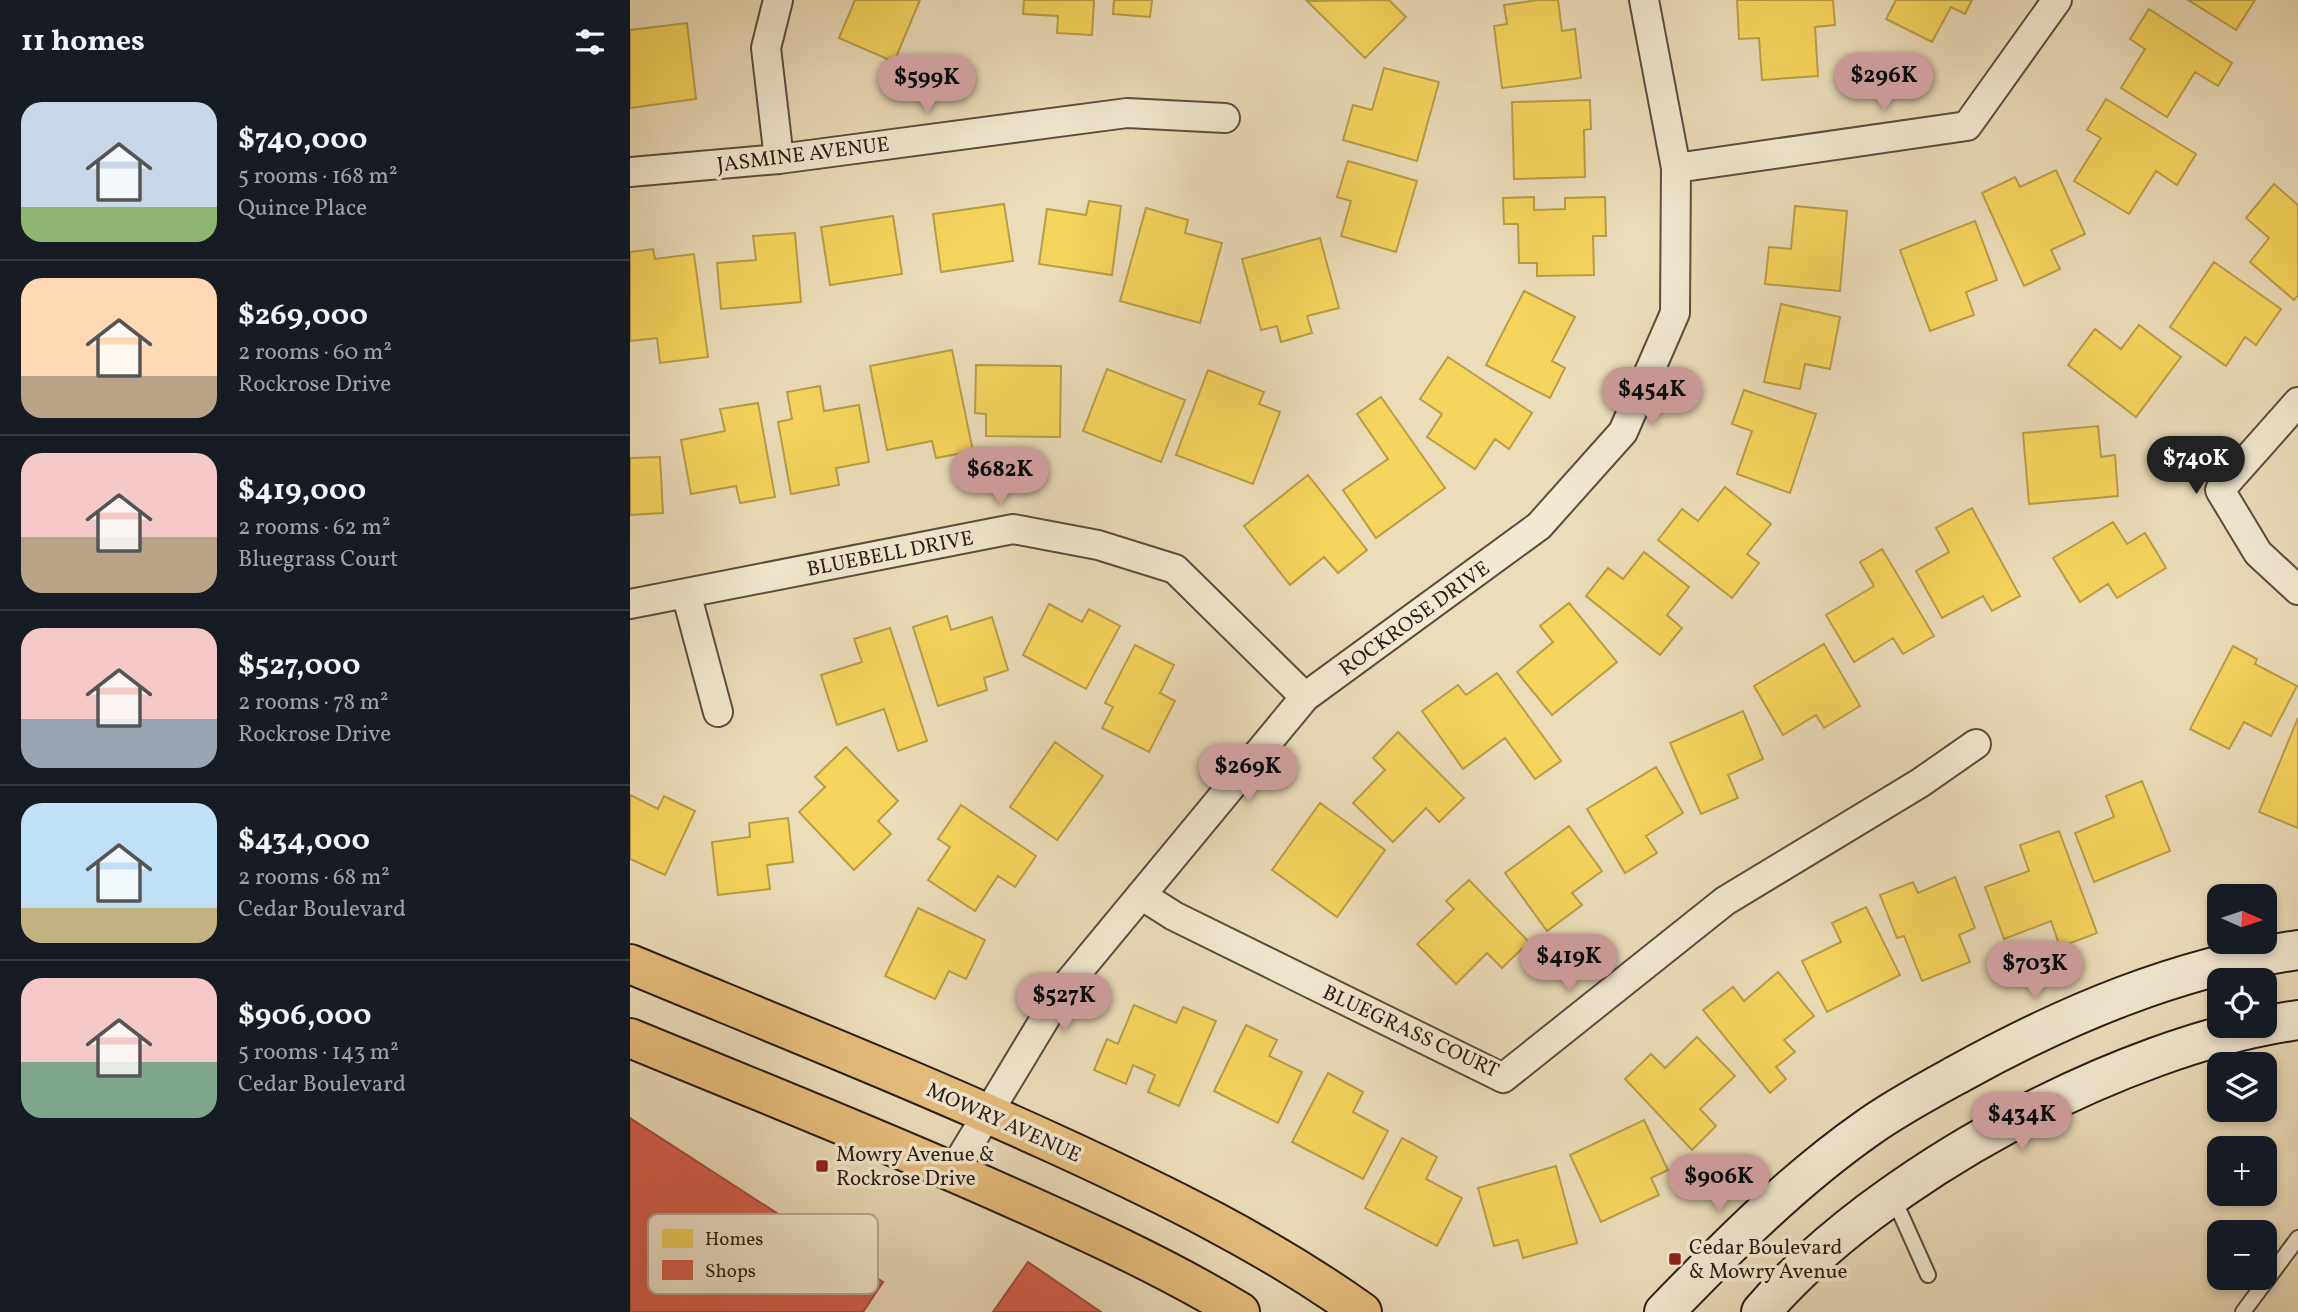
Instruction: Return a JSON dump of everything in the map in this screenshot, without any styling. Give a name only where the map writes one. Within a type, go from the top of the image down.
[{"type":"main road","points":[[1664,1312],[1771,1206],[1820,1164],[1870,1126],[1926,1092],[2052,1026],[2125,995],[2194,972],[2298,950]]},
{"type":"main road","name":"MOWRY AVENUE","points":[[630,964],[988,1113],[1161,1192],[1220,1222],[1279,1257],[1362,1312]]},
{"type":"main road","points":[[1760,1312],[1816,1257],[1893,1195],[1960,1151],[2081,1088],[2149,1059],[2213,1038],[2298,1020]]},
{"type":"main road","points":[[630,1038],[953,1171],[1129,1251],[1220,1304]]},
{"type":"street","points":[[778,0],[766,48],[779,159]]},
{"type":"street","name":"ROCKROSE DRIVE","points":[[953,1171],[1061,992],[1306,697],[1539,527],[1623,432],[1675,313],[1676,168],[1644,0]]},
{"type":"street","points":[[1676,168],[1967,126],[2057,0]]},
{"type":"street","name":"JASMINE AVENUE","points":[[630,172],[779,159],[1128,113],[1225,118]]},
{"type":"street","points":[[2298,402],[2220,490],[2258,553],[2298,590]]},
{"type":"street","name":"BLUEBELL DRIVE","points":[[630,604],[1013,529],[1098,545],[1175,569],[1306,697]]},
{"type":"street","points":[[686,593],[718,712]]},
{"type":"street","name":"BLUEGRASS COURT","points":[[1141,895],[1174,916],[1503,1078],[1725,901],[1920,783],[1976,744]]},
{"type":"lane","points":[[1893,1195],[1928,1275]]},
{"type":"lane","points":[[2243,1312],[2298,1238]]},
{"type":"building: Homes","points":[[855,0],[920,0],[894,62],[839,38]]},
{"type":"building: Homes","points":[[1024,0],[1094,0],[1092,35],[1057,33],[1058,16],[1023,14]]},
{"type":"building: Homes","points":[[1114,0],[1152,0],[1150,17],[1113,14]]},
{"type":"building: Homes","points":[[1389,0],[1406,17],[1365,58],[1307,1]]},
{"type":"building: Homes","points":[[1558,0],[1562,31],[1575,29],[1581,78],[1502,88],[1494,26],[1507,24],[1504,5]]},
{"type":"building: Homes","points":[[1737,0],[1833,0],[1835,25],[1815,27],[1818,76],[1762,80],[1759,38],[1739,39]]},
{"type":"building: Homes","points":[[1896,0],[1972,0],[1965,14],[1951,7],[1932,42],[1886,19]]},
{"type":"building: Homes","points":[[2188,0],[2255,0],[2236,30]]},
{"type":"building: Homes","points":[[2149,9],[2232,63],[2218,86],[2195,72],[2167,117],[2121,88],[2145,49],[2130,39]]},
{"type":"building: Homes","points":[[687,23],[696,99],[630,108],[630,30]]},
{"type":"building: Homes","points":[[1384,68],[1439,82],[1417,161],[1343,140],[1353,105],[1372,110]]},
{"type":"building: Homes","points":[[2106,99],[2196,154],[2177,185],[2156,171],[2129,214],[2074,181],[2101,138],[2087,130]]},
{"type":"building: Homes","points":[[1590,100],[1591,129],[1584,130],[1585,177],[1514,179],[1512,102]]},
{"type":"building: Homes","points":[[1348,161],[1417,181],[1396,252],[1341,236],[1351,201],[1337,197]]},
{"type":"building: Homes","points":[[2056,170],[2085,234],[2051,250],[2060,269],[2024,286],[1982,193],[2015,177],[2020,187]]},
{"type":"building: Homes","points":[[2274,184],[2298,205],[2298,295],[2294,300],[2250,262],[2269,238],[2246,218]]},
{"type":"building: Homes","points":[[1534,197],[1534,210],[1565,209],[1565,198],[1605,197],[1606,236],[1593,236],[1594,275],[1537,276],[1537,263],[1519,263],[1518,224],[1504,224],[1503,198]]},
{"type":"building: Homes","points":[[1089,201],[1121,206],[1112,275],[1039,264],[1047,209],[1086,215]]},
{"type":"building: Homes","points":[[1004,204],[1013,261],[941,272],[933,214]]},
{"type":"building: Homes","points":[[1795,206],[1847,211],[1840,291],[1765,284],[1769,247],[1791,249]]},
{"type":"building: Homes","points":[[1146,208],[1188,220],[1185,233],[1222,243],[1200,323],[1120,301]]},
{"type":"building: Homes","points":[[893,216],[902,274],[830,285],[821,227]]},
{"type":"building: Homes","points":[[1975,221],[1997,280],[1966,292],[1974,315],[1930,331],[1900,250]]},
{"type":"building: Homes","points":[[795,233],[801,302],[721,309],[717,263],[756,260],[753,236]]},
{"type":"building: Homes","points":[[1320,238],[1339,308],[1307,316],[1312,333],[1281,342],[1277,326],[1261,330],[1242,259]]},
{"type":"building: Homes","points":[[653,249],[655,259],[694,254],[708,357],[660,363],[657,338],[630,341],[630,252]]},
{"type":"building: Homes","points":[[2214,262],[2281,309],[2256,345],[2245,337],[2226,366],[2170,327]]},
{"type":"building: Homes","points":[[1524,291],[1575,317],[1552,361],[1565,368],[1550,398],[1486,365]]},
{"type":"building: Homes","points":[[1781,304],[1840,317],[1830,369],[1805,364],[1800,389],[1764,382]]},
{"type":"building: Homes","points":[[2139,325],[2181,357],[2136,417],[2068,365],[2095,329],[2121,349]]},
{"type":"building: Homes","points":[[952,350],[973,451],[936,458],[932,441],[887,450],[870,366]]},
{"type":"building: Homes","points":[[1448,357],[1532,413],[1509,449],[1495,439],[1475,469],[1427,437],[1442,414],[1420,399]]},
{"type":"building: Homes","points":[[976,365],[1061,366],[1060,437],[986,436],[986,414],[975,413]]},
{"type":"building: Homes","points":[[1107,369],[1185,400],[1161,462],[1083,431]]},
{"type":"building: Homes","points":[[1208,370],[1264,392],[1259,404],[1280,412],[1253,484],[1176,455]]},
{"type":"building: Homes","points":[[820,386],[824,411],[859,405],[869,462],[836,468],[839,485],[791,494],[778,422],[792,419],[787,392]]},
{"type":"building: Homes","points":[[1744,390],[1816,414],[1790,493],[1737,474],[1752,431],[1732,424]]},
{"type":"building: Homes","points":[[1381,397],[1445,488],[1376,538],[1343,490],[1388,459],[1357,414]]},
{"type":"building: Homes","points":[[758,403],[775,497],[740,503],[736,486],[691,494],[681,440],[725,431],[720,409]]},
{"type":"building: Homes","points":[[2098,426],[2101,457],[2115,455],[2118,496],[2029,504],[2023,433]]},
{"type":"building: Homes","points":[[660,457],[663,513],[630,515],[630,458]]},
{"type":"building: Homes","points":[[1308,475],[1367,550],[1338,573],[1324,557],[1290,585],[1244,526]]},
{"type":"building: Homes","points":[[1725,487],[1771,524],[1747,554],[1759,563],[1732,598],[1658,540],[1682,509],[1698,521]]},
{"type":"building: Homes","points":[[1972,508],[2020,596],[1992,611],[1983,596],[1942,618],[1916,571],[1949,552],[1936,528]]},
{"type":"building: Homes","points":[[2113,522],[2127,544],[2145,533],[2166,568],[2117,598],[2108,584],[2080,602],[2053,558]]},
{"type":"building: Homes","points":[[1882,549],[1934,636],[1903,654],[1893,638],[1854,662],[1826,615],[1874,586],[1860,562]]},
{"type":"building: Homes","points":[[1644,552],[1689,587],[1667,615],[1682,628],[1660,655],[1586,596],[1608,568],[1623,579]]},
{"type":"building: Homes","points":[[1569,603],[1617,662],[1552,715],[1517,672],[1553,642],[1540,626]]},
{"type":"building: Homes","points":[[1049,604],[1082,622],[1089,609],[1120,626],[1086,689],[1023,655]]},
{"type":"building: Homes","points":[[947,616],[951,630],[992,617],[1008,670],[984,678],[987,690],[938,706],[913,627]]},
{"type":"building: Homes","points":[[890,628],[927,741],[898,751],[884,709],[837,725],[821,675],[862,662],[854,639]]},
{"type":"building: Homes","points":[[1824,644],[1860,706],[1824,728],[1816,715],[1783,735],[1754,686]]},
{"type":"building: Homes","points":[[1135,645],[1174,665],[1160,693],[1175,701],[1149,752],[1102,728],[1113,707],[1105,703]]},
{"type":"building: Homes","points":[[2233,646],[2257,659],[2255,664],[2297,686],[2271,736],[2244,722],[2229,749],[2190,729]]},
{"type":"building: Homes","points":[[1497,673],[1561,761],[1535,779],[1505,738],[1463,769],[1422,711],[1458,685],[1466,695]]},
{"type":"building: Homes","points":[[1743,711],[1763,759],[1728,775],[1738,798],[1701,814],[1670,743]]},
{"type":"building: Homes","points":[[2298,718],[2298,828],[2259,812]]},
{"type":"building: Homes","points":[[1398,732],[1464,798],[1439,822],[1426,808],[1393,842],[1353,803],[1385,770],[1373,758]]},
{"type":"building: Homes","points":[[1055,742],[1103,776],[1057,840],[1010,807]]},
{"type":"building: Homes","points":[[846,747],[898,801],[878,821],[891,834],[854,870],[799,812],[825,787],[815,777]]},
{"type":"building: Homes","points":[[1656,767],[1683,813],[1646,836],[1657,853],[1625,873],[1587,809]]},
{"type":"building: Homes","points":[[2142,781],[2170,851],[2094,882],[2075,833],[2114,817],[2106,796]]},
{"type":"building: Homes","points":[[630,795],[658,809],[664,796],[695,811],[665,875],[630,859]]},
{"type":"building: Homes","points":[[1320,803],[1385,850],[1337,917],[1272,870]]},
{"type":"building: Homes","points":[[961,805],[1036,856],[1015,887],[998,876],[975,911],[928,880],[950,847],[938,839]]},
{"type":"building: Homes","points":[[788,818],[793,862],[767,865],[770,889],[718,895],[712,842],[750,837],[749,823]]},
{"type":"building: Homes","points":[[1569,826],[1602,871],[1572,893],[1582,905],[1547,931],[1505,873]]},
{"type":"building: Homes","points":[[2059,831],[2097,933],[2060,947],[2051,921],[2004,939],[1985,887],[2029,871],[2020,845]]},
{"type":"building: Homes","points":[[1955,877],[1975,928],[1959,935],[1970,962],[1922,981],[1904,936],[1897,938],[1880,895],[1913,882],[1918,893]]},
{"type":"building: Homes","points":[[1469,880],[1529,942],[1502,968],[1487,953],[1456,984],[1417,944],[1454,909],[1446,901]]},
{"type":"building: Homes","points":[[1866,907],[1900,975],[1827,1012],[1802,961],[1841,942],[1832,923]]},
{"type":"building: Homes","points":[[918,908],[985,940],[966,979],[949,971],[935,999],[885,976]]},
{"type":"building: Homes","points":[[1778,972],[1814,1016],[1784,1040],[1795,1052],[1776,1067],[1786,1079],[1770,1093],[1703,1010],[1733,987],[1744,1001]]},
{"type":"building: Homes","points":[[1134,1005],[1176,1023],[1183,1007],[1216,1021],[1179,1106],[1148,1092],[1155,1075],[1133,1065],[1126,1084],[1094,1070],[1107,1039],[1118,1044]]},
{"type":"building: Homes","points":[[1246,1025],[1277,1040],[1269,1056],[1302,1072],[1278,1123],[1214,1091]]},
{"type":"building: Homes","points":[[1697,1037],[1735,1076],[1700,1109],[1716,1126],[1692,1150],[1625,1079],[1651,1054],[1665,1068]]},
{"type":"building: Homes","points":[[1328,1073],[1363,1092],[1353,1112],[1388,1131],[1363,1179],[1292,1142]]},
{"type":"building: Homes","points":[[1644,1120],[1668,1170],[1651,1178],[1659,1195],[1601,1222],[1570,1155]]},
{"type":"building: Homes","points":[[1402,1138],[1437,1157],[1426,1179],[1462,1198],[1437,1246],[1365,1208]]},
{"type":"building: Homes","points":[[1556,1166],[1577,1243],[1523,1258],[1518,1240],[1494,1246],[1478,1188]]},
{"type":"building: Shops","points":[[630,1118],[778,1214],[648,1214],[648,1294],[875,1294],[863,1312],[630,1312]]},
{"type":"building: Shops","points":[[1028,1262],[1101,1312],[993,1312]]},
{"type":"place","name":"Mowry Avenue & Rockrose Drive","points":[[822,1166]]},
{"type":"place","name":"Cedar Boulevard & Mowry Avenue","points":[[1675,1259]]}]
